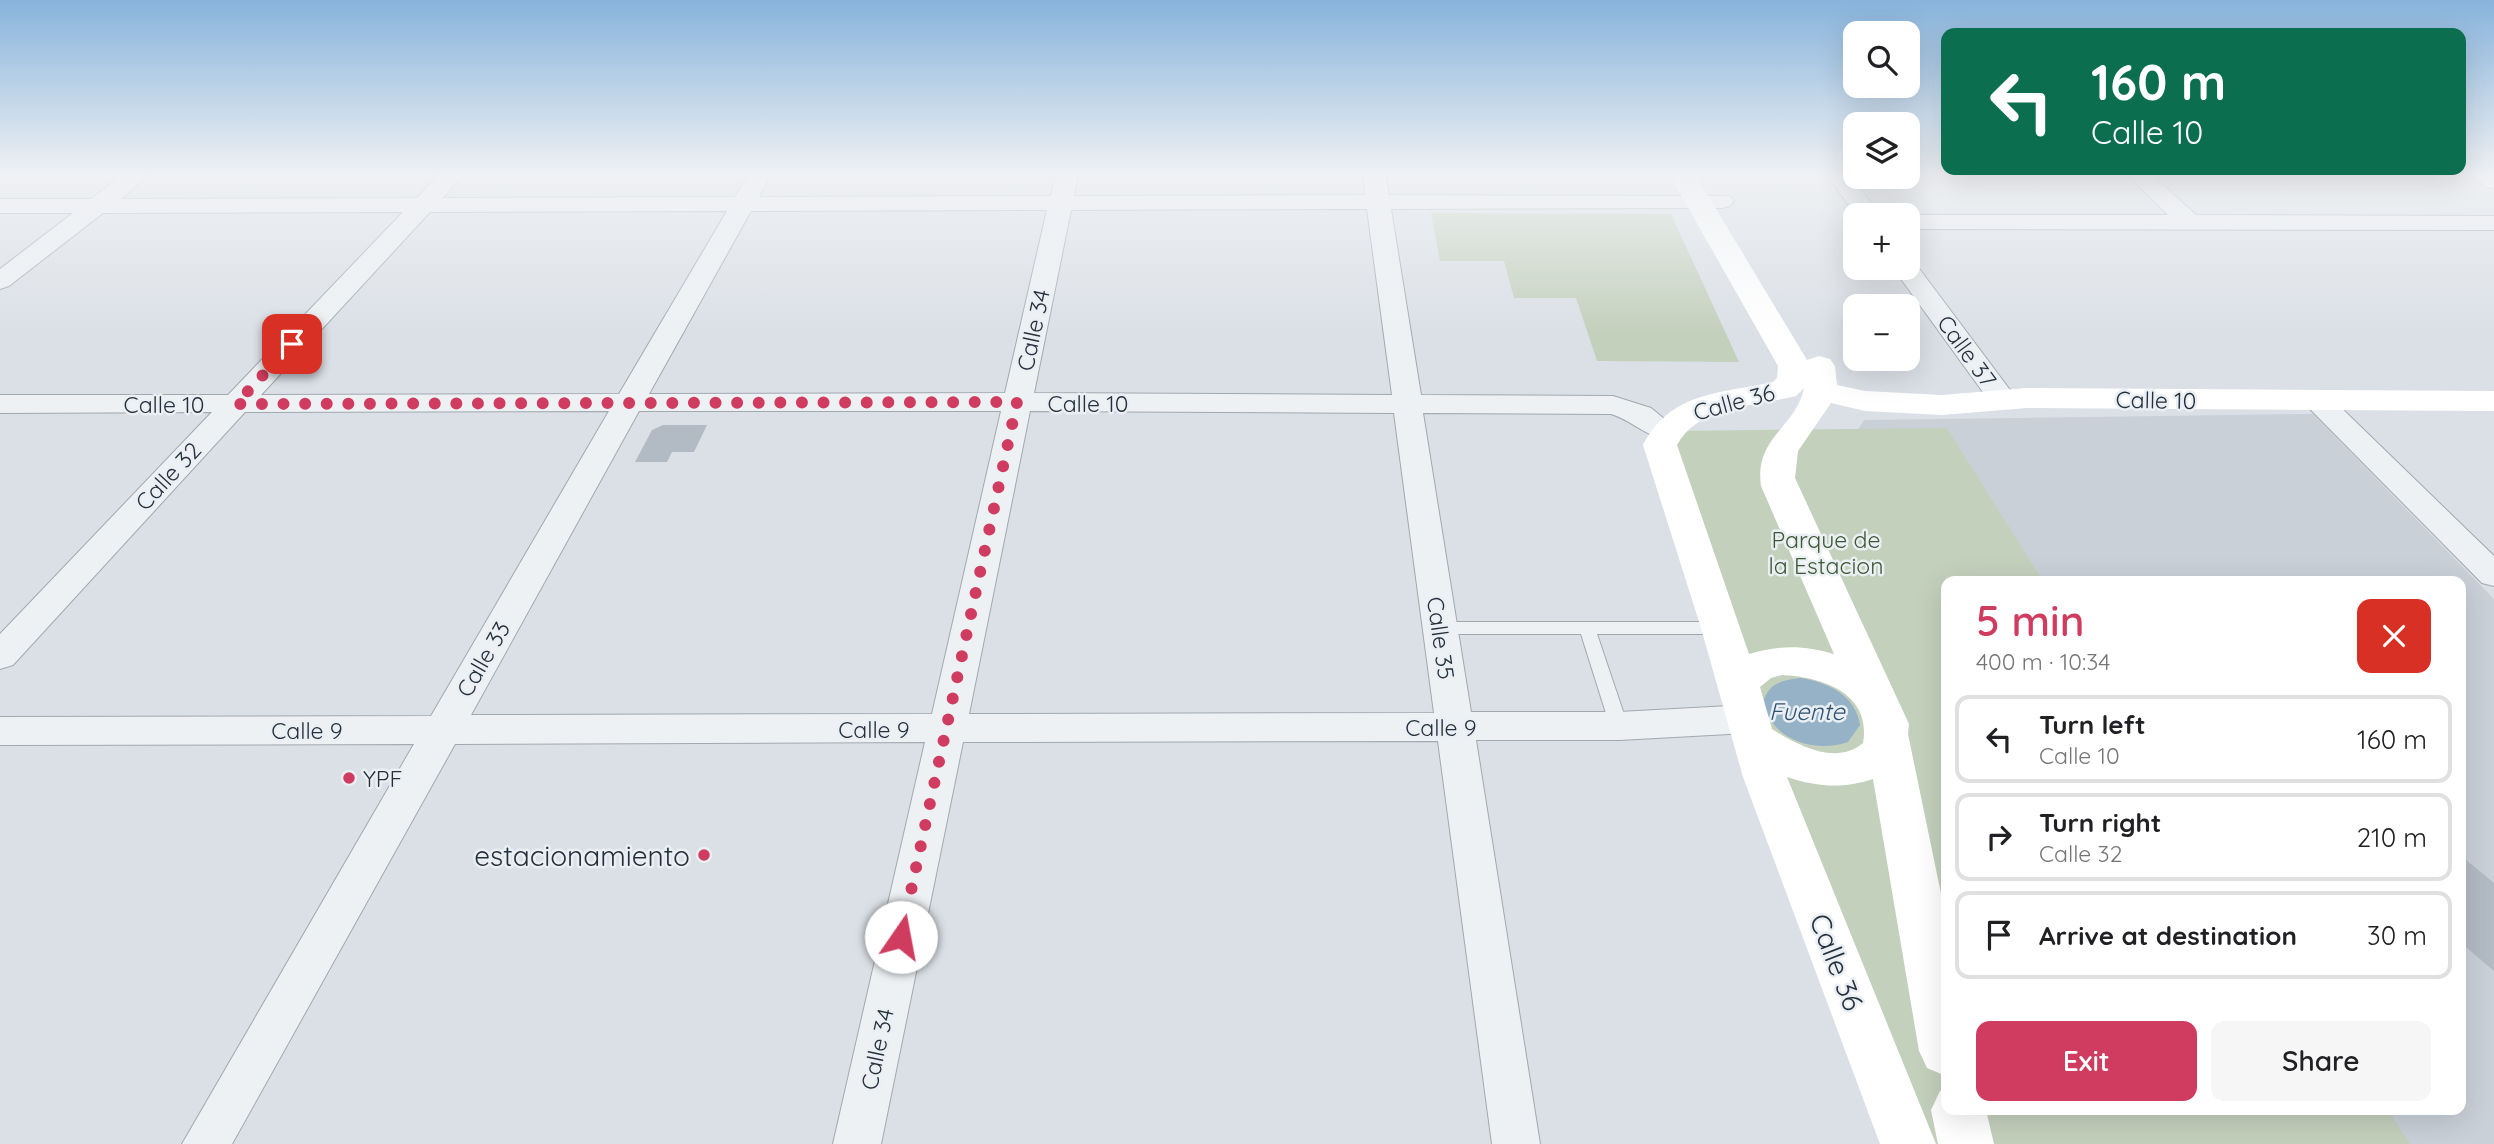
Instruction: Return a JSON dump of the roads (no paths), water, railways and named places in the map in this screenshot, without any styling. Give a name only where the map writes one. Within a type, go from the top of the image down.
[{"type":"street","points":[[0,281],[68,227]]},
{"type":"street","name":"Calle 32","points":[[0,656],[403,227]]},
{"type":"street","name":"Calle 33","points":[[206,1144],[730,227]]},
{"type":"street","name":"Calle 34","points":[[856,1144],[1056,227]]},
{"type":"street","name":"Calle 35","points":[[1382,227],[1516,1144]]},
{"type":"street","name":"Calle 36","points":[[1726,227],[1794,366],[1793,380],[1784,389],[1692,410],[1664,432],[1660,445],[1665,468],[1721,628],[1770,790],[1908,1144]]},
{"type":"street","name":"Calle 36","points":[[1731,227],[1817,359],[1821,370],[1820,391],[1813,407],[1781,451],[1776,466],[1779,486],[1880,716],[1941,1026]]},
{"type":"street","name":"Calle 37","points":[[1915,280],[2003,400]]},
{"type":"street","name":"Calle 10","points":[[1820,391],[1897,404],[1966,405],[2003,400],[2494,401]]},
{"type":"street","name":"Calle 10","points":[[0,404],[1017,402],[1613,405],[1641,414],[1664,432]]},
{"type":"street","points":[[2319,402],[2494,575]]},
{"type":"street","points":[[1788,659],[1825,665],[1859,682],[1880,716],[1882,751],[1870,761],[1833,770],[1790,761],[1746,714],[1756,666],[1788,659]]},
{"type":"street","name":"Calle 9","points":[[0,731],[1619,726],[1746,714]]},
{"type":"street","points":[[1959,1115],[1966,1144]]},
{"type":"lane","points":[[1440,628],[1721,628]]},
{"type":"lane","points":[[1587,628],[1619,726]]},
{"type":"water","name":"Fuente","points":[[1801,678],[1831,687],[1847,698],[1853,706],[1860,725],[1848,742],[1821,746],[1808,744],[1783,733],[1774,724],[1767,713],[1764,699],[1767,693],[1779,683]]},
{"type":"place","name":"YPF","points":[[349,778]]},
{"type":"place","name":"estacionamiento","points":[[704,855]]},
{"type":"park label","name":"Parque de la Estacion","points":[[1826,552]]}]
